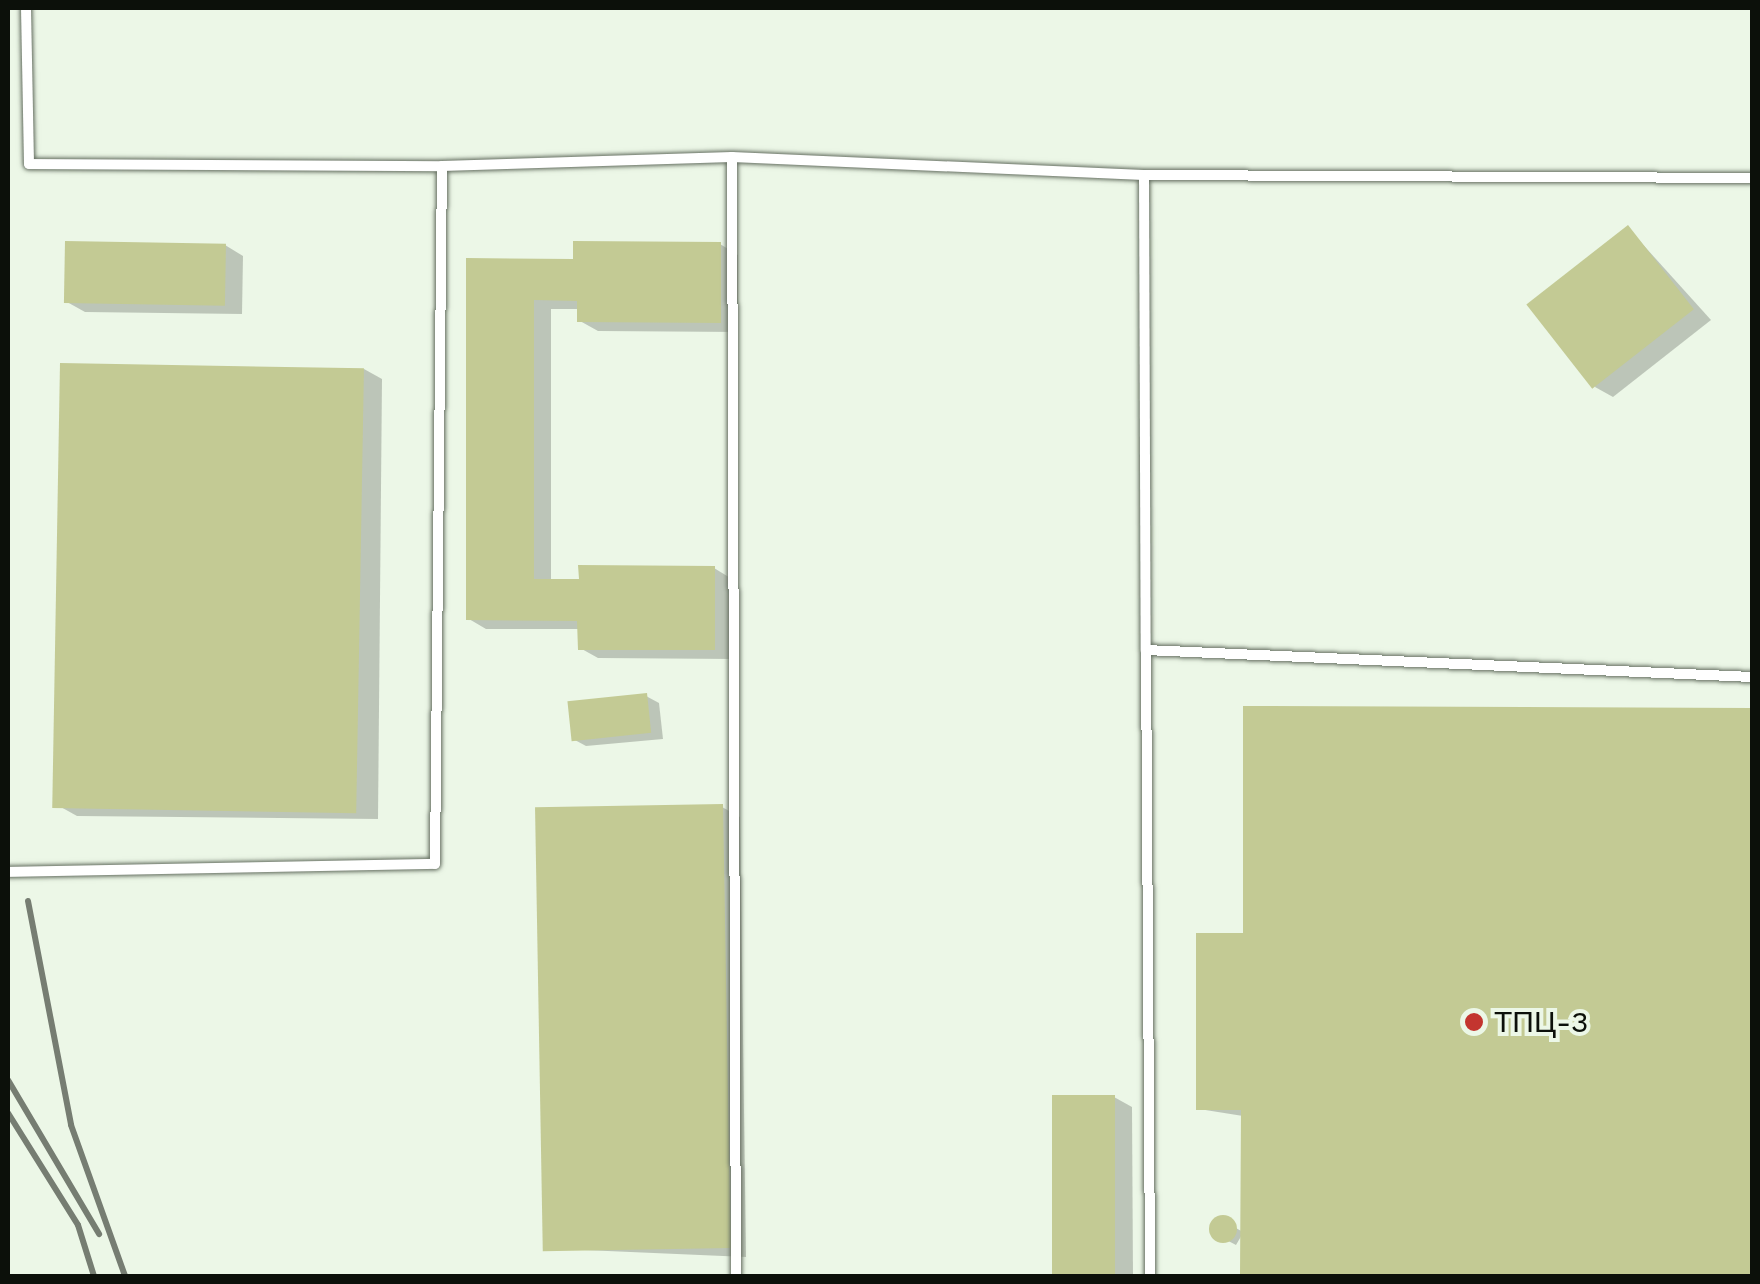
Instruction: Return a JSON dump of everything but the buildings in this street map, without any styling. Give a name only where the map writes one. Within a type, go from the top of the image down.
[{"type":"lane","points":[[26,8],[29,164],[442,166],[732,157],[1144,176],[1752,178]]},
{"type":"lane","points":[[732,157],[736,1276]]},
{"type":"lane","points":[[8,872],[436,864],[442,166]]},
{"type":"lane","points":[[1144,176],[1150,1276]]},
{"type":"lane","points":[[1146,650],[1752,677]]},
{"type":"railway","points":[[28,901],[71,1125],[125,1276]]},
{"type":"railway","points":[[8,1080],[99,1234]]},
{"type":"railway","points":[[8,1113],[78,1225],[94,1276]]},
{"type":"place","name":"ТПЦ-3","points":[[1474,1022]]}]
